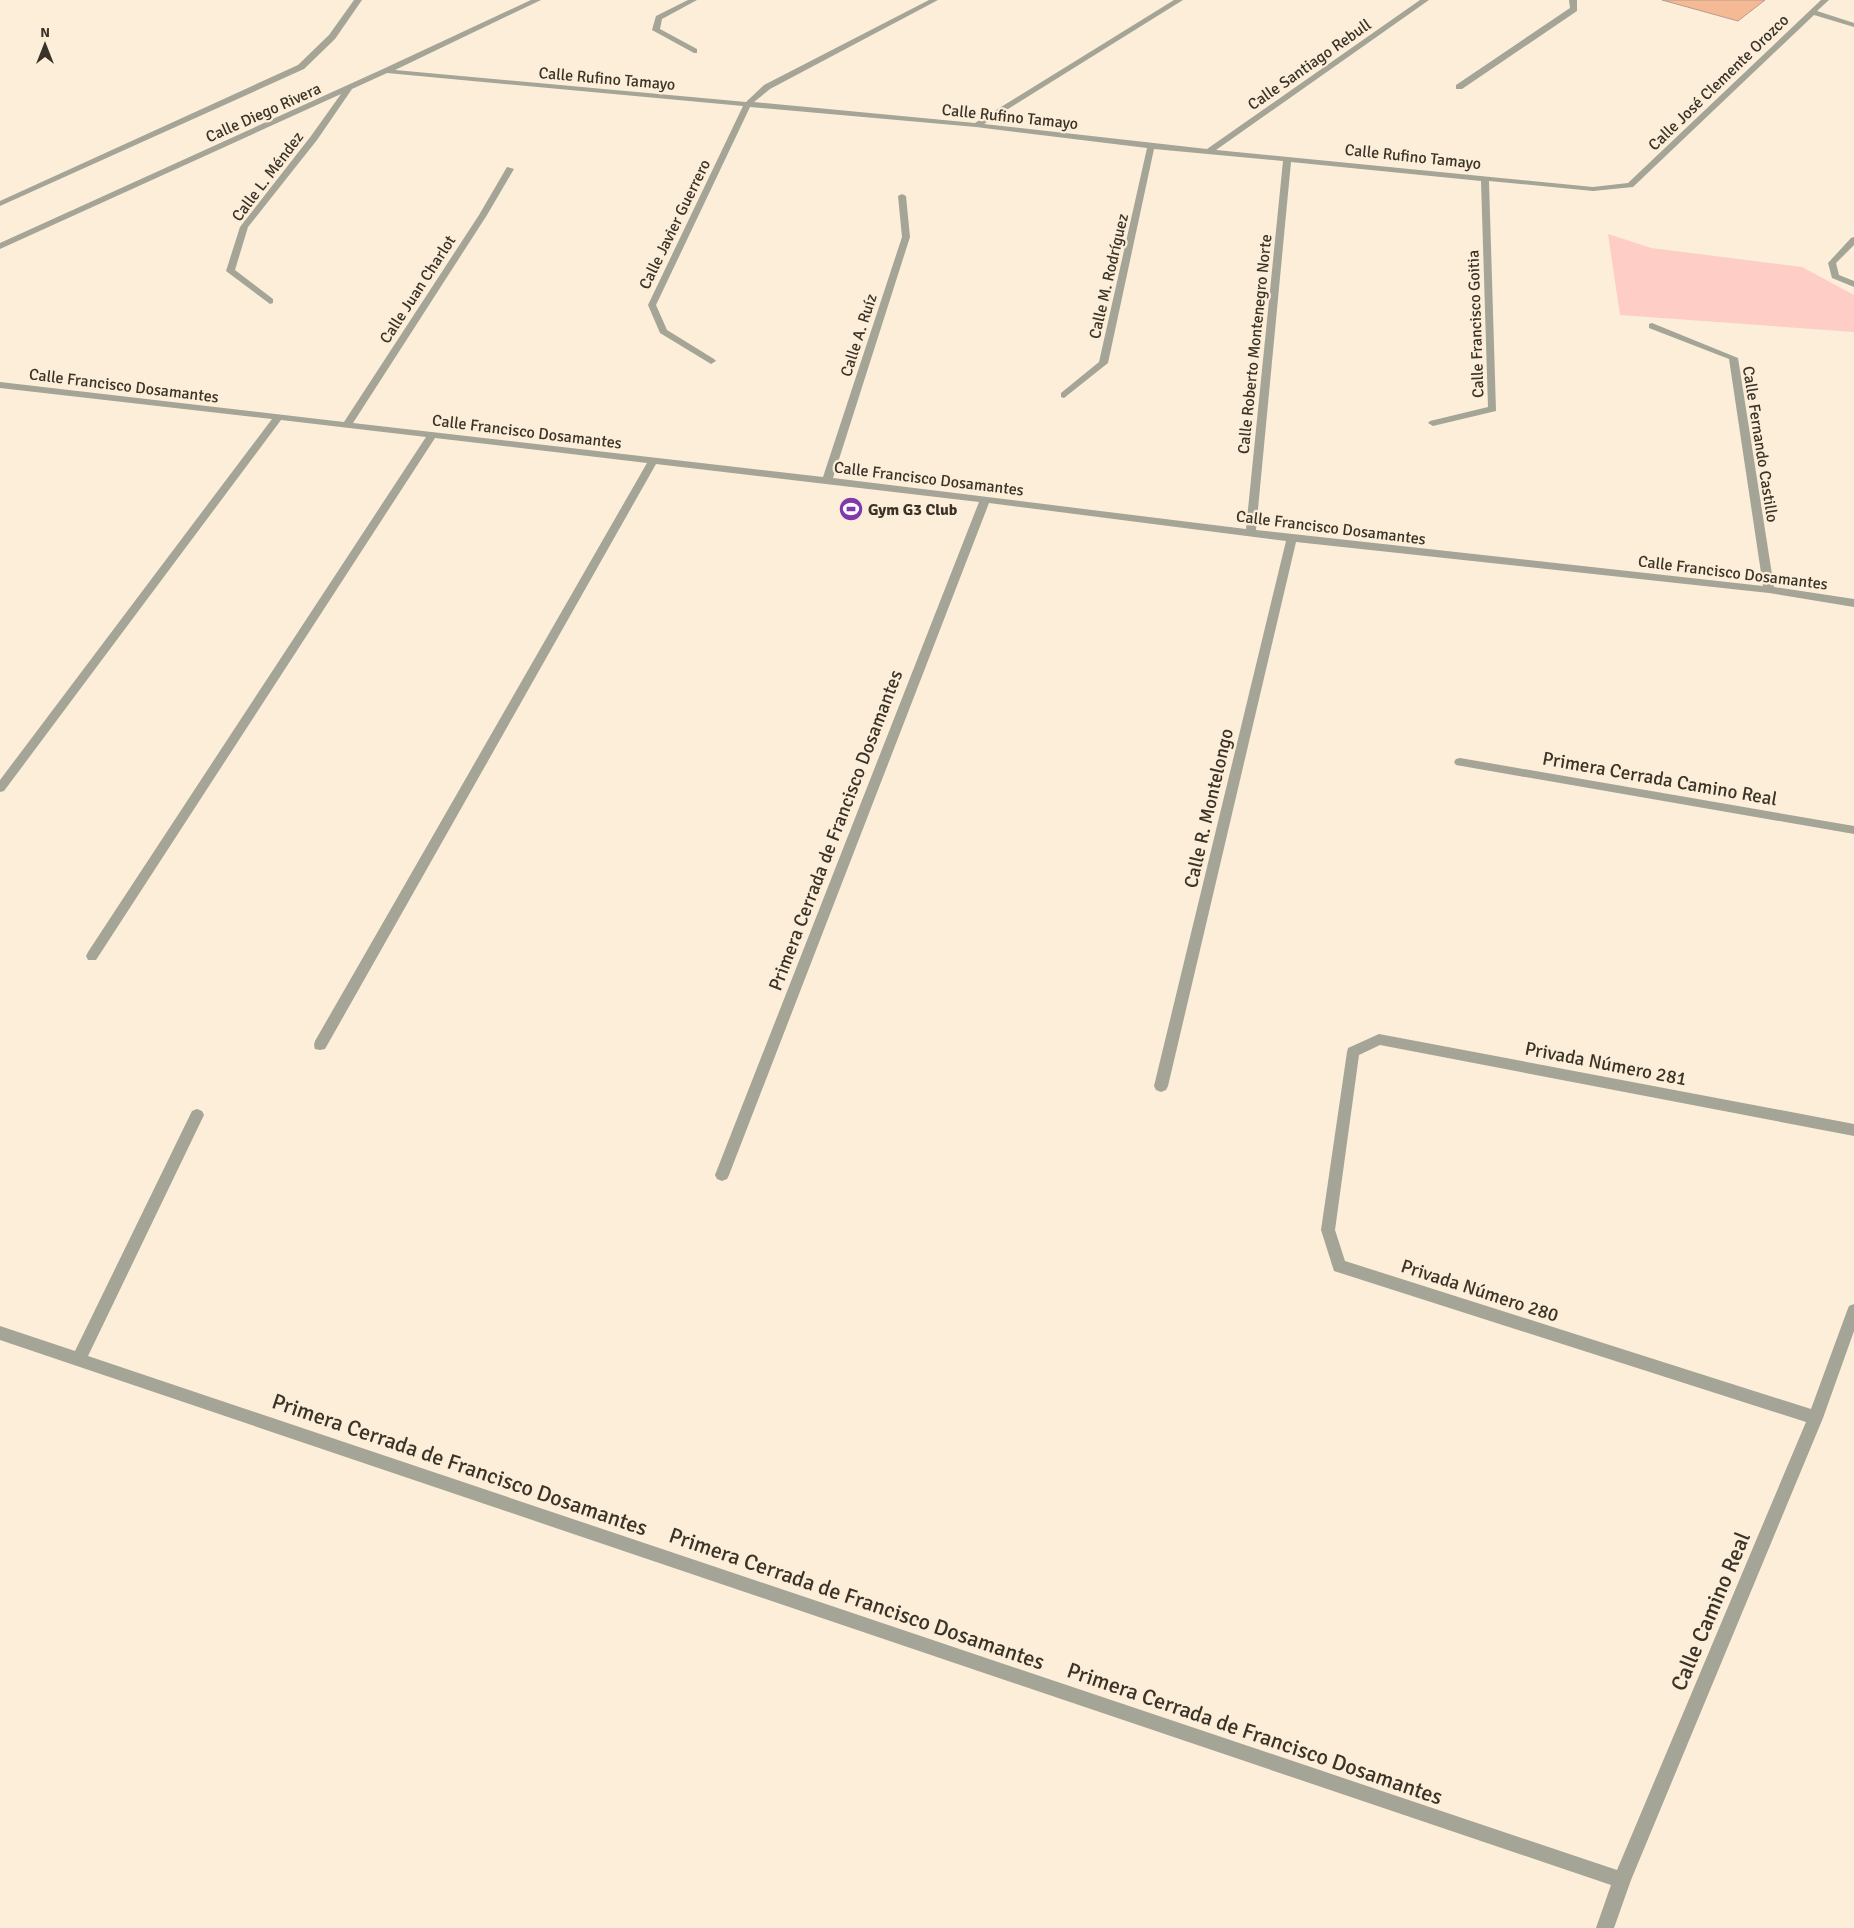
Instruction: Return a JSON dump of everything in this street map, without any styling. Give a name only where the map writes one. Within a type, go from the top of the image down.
[{"type":"street","points":[[0,204],[301,67],[332,37],[358,0]]},
{"type":"street","name":"Calle Diego Rivera","points":[[0,246],[386,71],[537,0]]},
{"type":"street","points":[[693,0],[659,18],[656,30],[694,51]]},
{"type":"street","points":[[747,105],[767,87],[934,0]]},
{"type":"street","points":[[976,125],[1179,0]]},
{"type":"street","name":"Calle Santiago Rebull","points":[[1209,151],[1424,0]]},
{"type":"street","points":[[1459,87],[1574,8],[1573,0]]},
{"type":"street","name":"Calle José Clemente Orozco","points":[[1630,185],[1825,0]]},
{"type":"street","points":[[1812,12],[1854,24]]},
{"type":"street","name":"Calle Rufino Tamayo","points":[[386,71],[976,125],[1151,146],[1593,189],[1630,185]]},
{"type":"street","name":"Calle L. Méndez","points":[[270,301],[230,271],[244,227],[314,138],[350,87]]},
{"type":"street","name":"Calle Javier Guerrero","points":[[712,361],[663,331],[652,305],[747,105]]},
{"type":"street","name":"Calle M. Rodríguez","points":[[1064,395],[1103,363],[1151,146]]},
{"type":"street","name":"Calle Roberto Montenegro Norte","points":[[1251,532],[1287,158]]},
{"type":"street","name":"Calle Juan Charlot","points":[[348,425],[483,215],[510,169]]},
{"type":"street","name":"Calle Francisco Goitia","points":[[1433,423],[1493,409],[1484,178]]},
{"type":"street","name":"Calle A. Ruíz","points":[[827,481],[906,237],[902,196]]},
{"type":"street","points":[[1854,240],[1832,263],[1835,276],[1854,284]]},
{"type":"street","name":"Calle Fernando Castillo","points":[[1652,326],[1733,358],[1770,590]]},
{"type":"street","name":"Calle Francisco Dosamantes","points":[[0,385],[827,481],[1292,538],[1770,590],[1854,603]]},
{"type":"street","points":[[0,788],[278,418]]},
{"type":"street","points":[[92,956],[432,435]]},
{"type":"street","points":[[320,1045],[653,461]]},
{"type":"street","name":"Primera Cerrada de Francisco Dosamantes","points":[[722,1175],[985,500]]},
{"type":"street","name":"Calle R. Montelongo","points":[[1162,1086],[1292,538]]},
{"type":"street","name":"Primera Cerrada Camino Real","points":[[1460,762],[1854,830]]},
{"type":"street","name":"Privada Número 281","points":[[1353,1052],[1379,1039],[1854,1130]]},
{"type":"street","name":"Privada Número 280","points":[[1353,1052],[1328,1230],[1339,1266],[1816,1418]]},
{"type":"street","points":[[79,1359],[197,1115]]},
{"type":"street","name":"Calle Camino Real","points":[[1605,1928],[1622,1880],[1816,1418],[1854,1311]]},
{"type":"street","name":"Primera Cerrada de Francisco Dosamantes","points":[[0,1332],[1622,1880]]},
{"type":"shaded area","points":[[1608,234],[1651,248],[1802,267],[1854,295],[1854,332],[1620,315]]},
{"type":"building","points":[[1662,0],[1765,0],[1738,21]]},
{"type":"place","name":"Gym G3 Club","points":[[851,509]]}]
